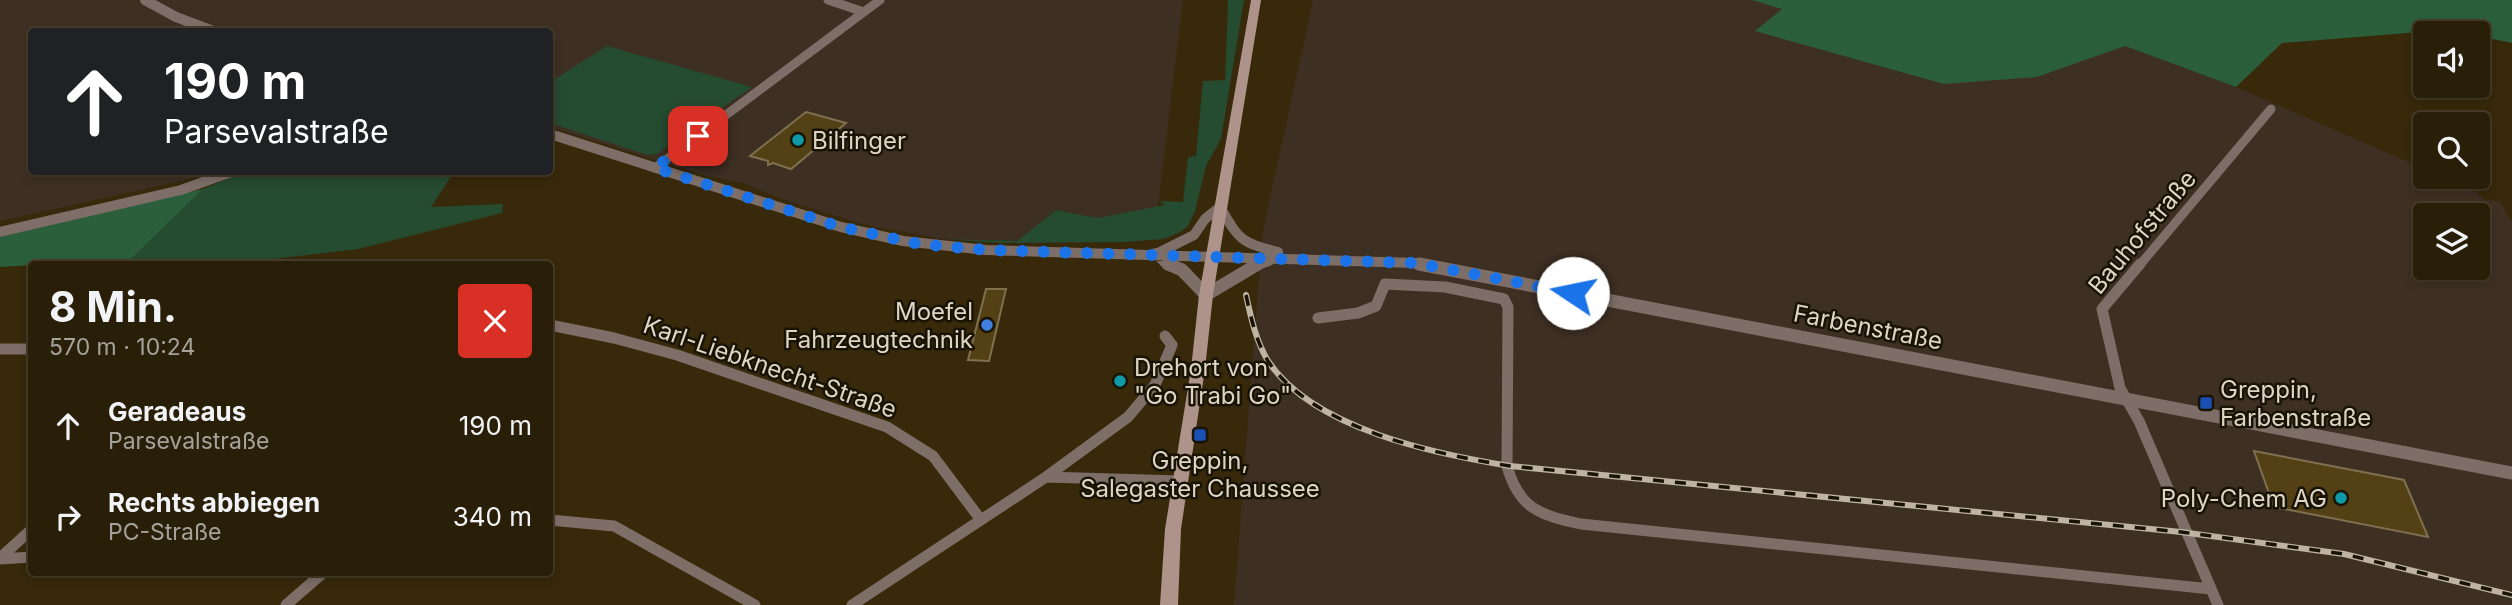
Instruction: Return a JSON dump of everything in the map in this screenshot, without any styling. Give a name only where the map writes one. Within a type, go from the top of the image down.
[{"type":"main road","points":[[1169,605],[1171,550],[1198,369],[1206,295],[1256,0]]},
{"type":"street","points":[[145,0],[176,17],[205,28]]},
{"type":"street","points":[[828,0],[864,12]]},
{"type":"street","points":[[655,168],[880,0]]},
{"type":"street","name":"Bauhofstraße","points":[[2124,400],[2106,332],[2102,309],[2104,304],[2138,270],[2271,109]]},
{"type":"street","name":"Farbenstraße","points":[[553,135],[841,227],[895,240],[978,249],[1415,263],[2512,473]]},
{"type":"street","points":[[0,232],[191,187],[223,175]]},
{"type":"street","points":[[1220,207],[1237,237],[1248,244],[1276,250],[1284,258],[1250,266],[1220,289],[1206,295],[1182,270],[1164,262],[1156,253],[1194,235],[1205,219],[1220,207]]},
{"type":"street","points":[[1318,318],[1358,313],[1376,306],[1385,284],[1504,299],[1508,307],[1507,466],[1511,483],[1522,499],[1541,515],[1581,524],[2211,589]]},
{"type":"street","name":"Karl-Liebknecht-Straße","points":[[553,326],[610,335],[648,346],[885,426],[933,456],[958,485],[972,511],[981,520]]},
{"type":"street","points":[[852,605],[1046,477],[1118,425],[1143,401],[1166,365],[1172,345],[1164,336]]},
{"type":"street","points":[[1,351],[28,349]]},
{"type":"street","points":[[2124,400],[2139,421],[2218,605]]},
{"type":"street","points":[[1046,477],[1180,481]]},
{"type":"street","points":[[553,520],[614,526],[755,605]]},
{"type":"street","points":[[0,559],[28,533]]},
{"type":"street","points":[[0,559],[28,556]]},
{"type":"street","points":[[291,604],[320,576]]},
{"type":"shaded area","points":[[0,0],[1183,0],[1158,207],[1098,218],[1056,210],[1017,241],[944,239],[866,225],[782,199],[746,184],[700,174],[553,128],[553,28],[28,28],[28,175],[200,175],[0,221]]},
{"type":"shaded area","points":[[1313,0],[1752,0],[1783,9],[1756,30],[2037,77],[2125,46],[2236,87],[2413,164],[2413,189],[2469,189],[2484,199],[2500,202],[2512,221],[2512,605],[1234,605],[1262,235]]},
{"type":"green space","points":[[1228,0],[1244,0],[1221,139],[1206,166],[1195,211],[1188,226],[1164,239],[1125,242],[1001,243],[944,239],[1017,241],[1056,210],[1098,218],[1164,205],[1160,201],[1183,202],[1188,157],[1196,156],[1203,81],[1225,80]]},
{"type":"green space","points":[[1752,0],[2512,0],[2512,43],[2490,38],[2490,21],[2413,21],[2413,32],[2282,43],[2236,87],[2125,46],[2037,77],[1944,84],[1755,31],[1782,9]]},
{"type":"green space","points":[[607,46],[752,87],[657,154],[647,155],[553,124],[553,80]]},
{"type":"green space","points":[[237,175],[452,175],[431,207],[503,204],[502,213],[358,249],[256,261],[129,261],[203,189]]},
{"type":"green space","points":[[203,189],[129,261],[28,261],[28,265],[0,267],[0,237]]},
{"type":"building","name":"Bilfinger","points":[[806,112],[846,123],[791,169],[773,163],[768,165],[768,161],[750,156]]},
{"type":"building","name":"Moefel Fahrzeugtechnik","points":[[986,289],[1006,289],[989,361],[968,360]]},
{"type":"building","name":"Poly-Chem AG","points":[[2254,451],[2404,480],[2428,537],[2274,507]]},
{"type":"railway","points":[[1246,295],[1254,329],[1264,353],[1288,385],[1314,404],[1345,421],[1378,434],[1447,454],[1510,466],[2181,532],[2344,554],[2512,595]]},
{"type":"place","name":"Bilfinger","points":[[798,140]]},
{"type":"place","name":"Moefel Fahrzeugtechnik","points":[[987,325]]},
{"type":"place","name":"Drehort von \"Go Trabi Go\"","points":[[1120,381]]},
{"type":"place","name":"Greppin, Farbenstraße","points":[[2206,403]]},
{"type":"place","name":"Greppin, Salegaster Chaussee","points":[[1200,435]]},
{"type":"place","name":"Poly-Chem AG","points":[[2341,498]]},
{"type":"route","points":[[698,136],[655,168],[841,227],[919,244],[986,250],[1415,263],[1573,293]]}]
